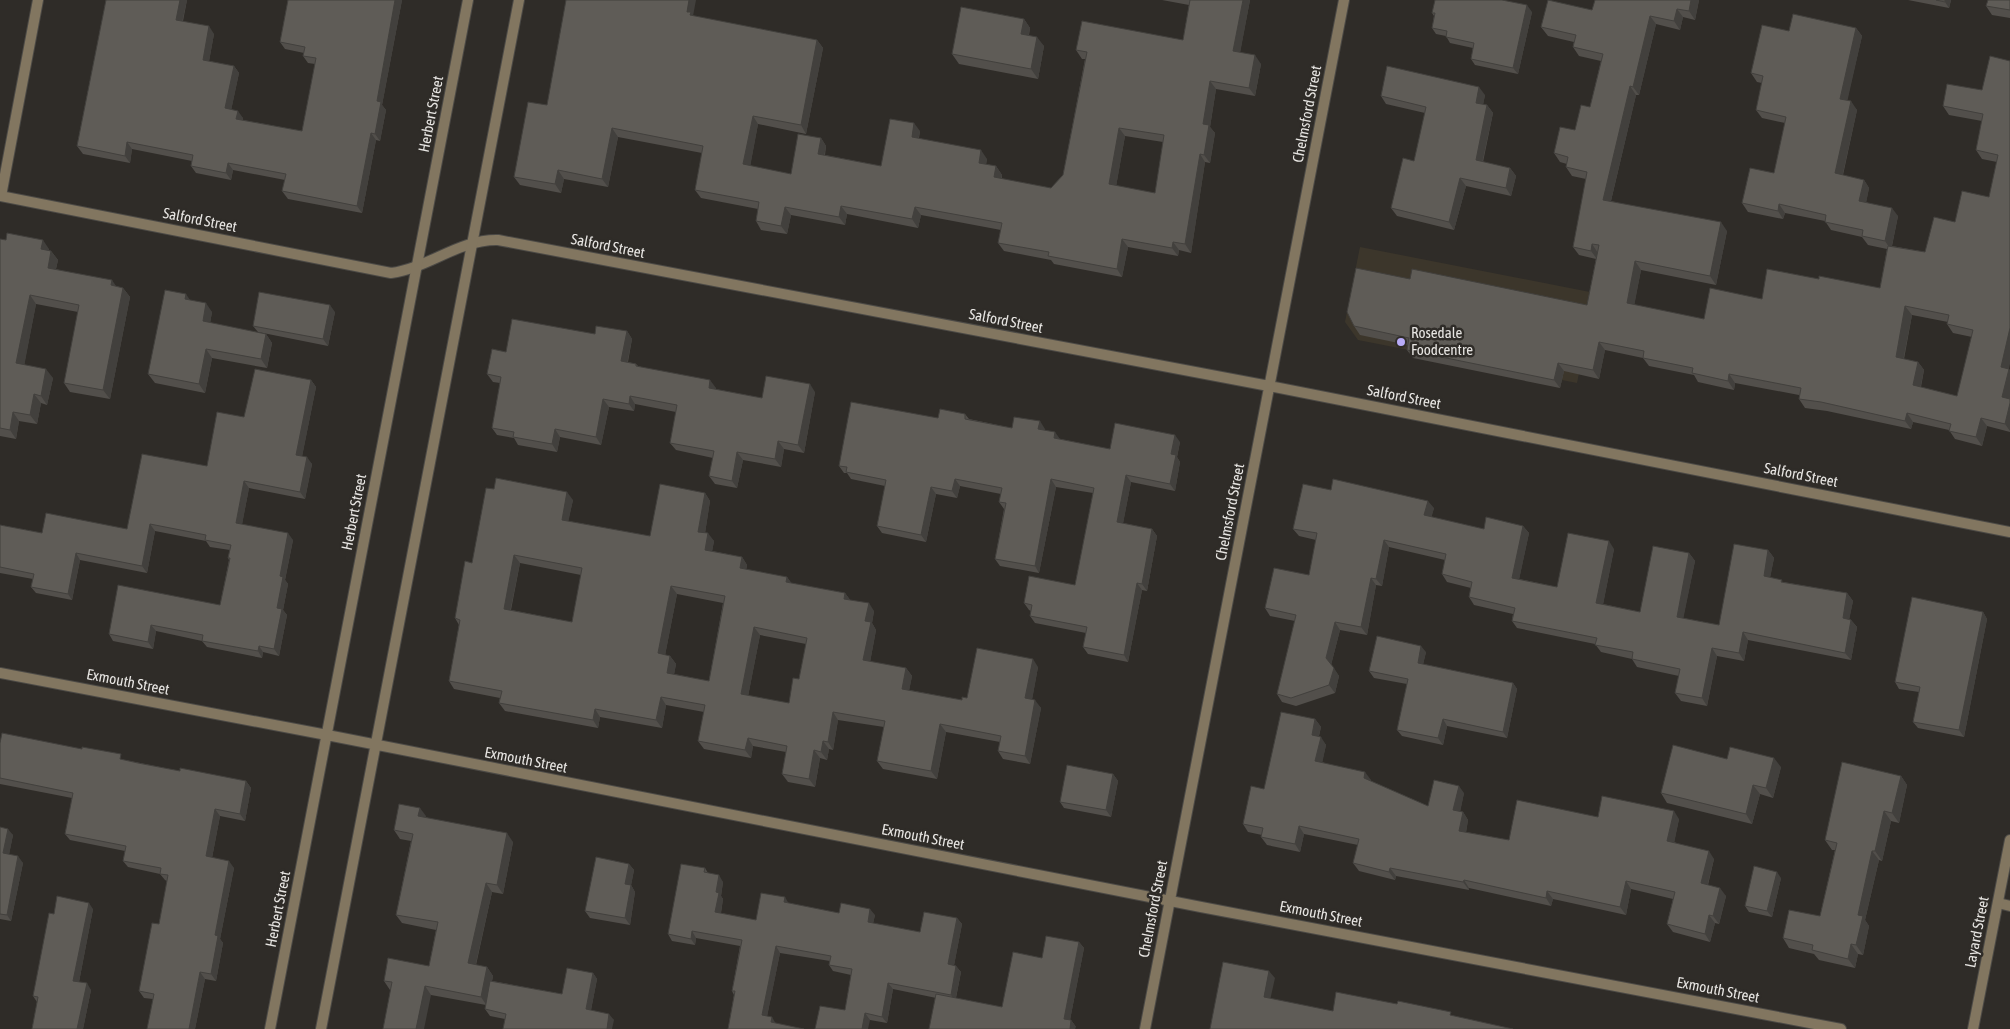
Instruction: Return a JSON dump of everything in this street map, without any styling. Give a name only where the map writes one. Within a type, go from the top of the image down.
[{"type":"street","points":[[0,196],[38,0]]},
{"type":"street","name":"Herbert Street","points":[[270,1029],[468,0]]},
{"type":"street","points":[[321,1029],[519,0]]},
{"type":"street","name":"Chelmsford Street","points":[[1145,1029],[1344,0]]},
{"type":"street","name":"Salford Street","points":[[0,196],[391,273],[417,267],[472,243],[498,240],[1270,386],[2010,532]]},
{"type":"street","name":"Exmouth Street","points":[[0,673],[327,735],[1170,901],[1841,1029]]},
{"type":"street","name":"Layard Street","points":[[1973,1029],[2010,840]]},
{"type":"street","points":[[1998,903],[2010,906]]},
{"type":"shaded area","points":[[1360,247],[1595,293],[1577,383],[1358,340],[1345,322]]},
{"type":"building","points":[[106,0],[180,0],[176,20],[209,26],[203,60],[234,66],[225,108],[238,111],[236,119],[302,131],[316,58],[303,56],[305,47],[280,42],[288,0],[395,0],[377,101],[381,102],[375,134],[371,133],[357,206],[282,191],[286,174],[228,163],[226,173],[191,166],[193,155],[127,142],[125,156],[77,146]]},
{"type":"building","points":[[566,0],[689,0],[687,12],[691,12],[690,15],[817,40],[801,125],[753,116],[743,164],[791,174],[798,134],[821,138],[818,154],[881,166],[890,119],[914,123],[912,137],[981,150],[979,163],[996,166],[994,177],[1051,188],[1063,175],[1087,52],[1076,50],[1082,21],[1183,40],[1190,0],[1243,0],[1233,51],[1255,55],[1249,88],[1210,81],[1203,124],[1209,125],[1204,155],[1200,154],[1185,244],[1173,242],[1172,248],[1122,239],[1117,269],[1048,256],[1049,252],[998,243],[1002,223],[915,207],[912,219],[841,206],[839,217],[785,207],[781,226],[756,221],[759,202],[695,190],[703,146],[612,128],[602,179],[558,170],[555,184],[514,177],[528,102],[547,105]],"holes":[[[1119,128],[1164,135],[1155,193],[1109,184]]]},
{"type":"building","points":[[1435,0],[1502,0],[1527,5],[1513,68],[1471,59],[1474,43],[1446,37],[1447,31],[1432,28],[1435,13],[1432,13]]},
{"type":"building","points":[[1548,0],[1592,10],[1595,0],[1691,0],[1689,11],[1677,9],[1674,21],[1650,16],[1633,87],[1630,86],[1603,200],[1721,222],[1710,276],[1635,261],[1627,303],[1704,319],[1710,288],[1762,299],[1767,269],[1819,279],[1819,276],[1880,288],[1888,246],[1925,252],[1934,217],[1955,222],[1962,191],[1989,197],[1998,155],[1976,150],[1983,114],[1943,106],[1947,84],[1982,90],[1990,56],[2010,61],[2010,328],[2001,367],[2009,369],[2002,397],[2010,399],[2005,424],[1981,418],[1976,437],[1949,431],[1951,424],[1907,413],[1905,421],[1821,402],[1799,399],[1801,388],[1729,374],[1728,381],[1692,373],[1693,368],[1643,358],[1644,351],[1599,342],[1593,370],[1558,363],[1554,380],[1407,350],[1409,338],[1354,326],[1347,312],[1356,268],[1410,279],[1412,269],[1587,305],[1599,245],[1592,244],[1591,251],[1573,247],[1587,172],[1566,167],[1568,157],[1554,153],[1560,127],[1575,130],[1581,105],[1590,107],[1603,54],[1573,47],[1576,35],[1541,27]],"holes":[[[1905,306],[1949,315],[1947,324],[1973,330],[1957,396],[1913,385],[1918,362],[1896,357]]]},
{"type":"building","points":[[1988,0],[2010,0],[2010,10],[1986,6]]},
{"type":"building","points":[[961,7],[1024,19],[1021,34],[1037,37],[1031,69],[952,54]]},
{"type":"building","points":[[1793,14],[1856,28],[1840,99],[1851,101],[1835,173],[1864,180],[1859,201],[1892,208],[1885,241],[1862,236],[1863,230],[1825,222],[1826,215],[1779,204],[1778,211],[1742,203],[1750,168],[1774,173],[1786,117],[1756,110],[1763,76],[1751,73],[1762,25],[1789,31]]},
{"type":"building","points":[[1387,66],[1479,87],[1476,103],[1487,105],[1476,160],[1510,168],[1506,188],[1460,178],[1449,222],[1391,208],[1403,158],[1414,161],[1426,107],[1381,96]]},
{"type":"building","points":[[7,233],[43,240],[41,249],[51,251],[48,268],[112,280],[111,285],[123,288],[103,390],[64,383],[79,305],[30,295],[16,363],[46,369],[41,396],[34,394],[30,415],[13,412],[10,430],[0,428],[0,239],[6,240]]},
{"type":"building","points":[[165,290],[186,294],[185,299],[206,303],[203,321],[266,334],[261,359],[206,349],[199,384],[148,374]]},
{"type":"building","points":[[259,292],[330,305],[323,339],[253,326]]},
{"type":"building","points":[[512,319],[595,334],[596,326],[627,331],[621,361],[636,364],[636,366],[710,380],[709,388],[762,398],[766,376],[810,384],[798,445],[778,441],[775,459],[737,452],[732,481],[709,476],[714,451],[670,443],[677,405],[630,396],[629,404],[603,399],[596,437],[555,429],[552,444],[513,437],[514,432],[492,428],[501,377],[487,374],[492,349],[506,352]]},
{"type":"building","points":[[255,369],[311,380],[296,455],[307,457],[300,492],[244,481],[236,523],[288,533],[280,576],[283,577],[277,608],[282,609],[274,649],[259,646],[258,651],[202,641],[203,635],[151,625],[148,642],[109,634],[118,585],[220,605],[231,545],[205,540],[206,535],[150,524],[142,566],[76,553],[68,594],[31,587],[34,574],[0,567],[0,525],[42,533],[46,513],[127,529],[142,454],[207,466],[217,412],[244,417]]},
{"type":"building","points":[[851,402],[938,418],[940,409],[965,414],[965,419],[1012,428],[1014,417],[1040,421],[1038,429],[1055,432],[1054,438],[1110,449],[1115,423],[1175,435],[1171,454],[1176,455],[1170,484],[1126,475],[1117,522],[1152,529],[1142,584],[1137,583],[1124,655],[1083,647],[1087,627],[1030,616],[1032,605],[1024,603],[1029,576],[1075,585],[1094,488],[1051,479],[1035,566],[995,559],[1006,503],[999,502],[1002,488],[955,479],[952,491],[931,487],[921,535],[877,526],[886,480],[846,472],[847,467],[839,466]]},
{"type":"building","points":[[496,478],[567,492],[562,520],[650,536],[660,484],[705,493],[698,532],[708,533],[705,550],[742,557],[740,568],[787,577],[786,582],[845,593],[844,599],[869,603],[865,621],[871,622],[863,660],[906,668],[902,689],[962,700],[962,697],[967,698],[977,648],[1033,659],[1025,698],[1035,700],[1025,756],[998,751],[1001,736],[940,724],[931,771],[877,761],[885,721],[833,712],[828,742],[823,741],[821,752],[814,750],[809,779],[782,774],[787,746],[748,738],[745,750],[698,741],[705,705],[661,697],[656,720],[595,709],[593,720],[499,703],[502,691],[449,681],[460,620],[455,618],[465,561],[472,563],[486,488],[494,489]],"holes":[[[514,555],[582,568],[572,622],[504,609]],[[671,586],[725,596],[709,681],[667,673],[670,656],[658,653]],[[754,627],[807,638],[799,679],[793,678],[789,703],[741,694]]]},
{"type":"building","points":[[1333,479],[1428,501],[1424,515],[1484,529],[1486,517],[1523,526],[1512,578],[1557,587],[1568,533],[1609,541],[1596,603],[1640,612],[1653,546],[1689,553],[1677,617],[1719,625],[1734,544],[1768,550],[1764,576],[1782,580],[1781,582],[1847,593],[1843,618],[1851,620],[1845,653],[1743,632],[1739,653],[1712,648],[1702,698],[1675,693],[1680,669],[1632,659],[1633,652],[1595,645],[1597,638],[1512,621],[1515,608],[1469,597],[1472,582],[1442,574],[1446,554],[1384,540],[1376,579],[1371,578],[1361,627],[1335,622],[1326,658],[1334,668],[1329,685],[1291,698],[1277,694],[1296,615],[1265,608],[1274,568],[1309,575],[1317,533],[1293,529],[1303,484],[1331,490]]},
{"type":"building","points":[[1912,597],[1983,612],[1959,730],[1913,722],[1920,687],[1895,682]]},
{"type":"building","points":[[1377,636],[1421,646],[1418,663],[1513,683],[1503,732],[1443,719],[1438,738],[1397,730],[1408,679],[1369,671]]},
{"type":"building","points":[[1281,712],[1315,719],[1312,735],[1321,737],[1315,761],[1365,772],[1364,778],[1428,806],[1434,780],[1459,786],[1453,810],[1463,812],[1459,831],[1509,840],[1517,800],[1598,817],[1602,796],[1674,811],[1667,841],[1709,851],[1701,883],[1720,888],[1713,916],[1709,915],[1705,934],[1667,924],[1675,892],[1626,881],[1620,907],[1547,891],[1546,898],[1464,880],[1463,882],[1390,868],[1389,872],[1353,863],[1359,839],[1299,826],[1295,844],[1261,837],[1263,828],[1243,824],[1251,786],[1264,789]]},
{"type":"building","points":[[2,733],[82,749],[82,747],[121,754],[120,759],[138,763],[180,771],[180,768],[246,781],[240,814],[215,809],[206,856],[229,861],[215,935],[218,936],[211,974],[200,972],[189,1029],[147,1029],[154,994],[139,991],[152,923],[159,924],[168,875],[160,874],[161,868],[123,861],[126,846],[65,834],[73,793],[0,778],[0,743]]},
{"type":"building","points":[[1673,745],[1727,759],[1730,747],[1774,758],[1766,788],[1753,785],[1746,814],[1661,793]]},
{"type":"building","points":[[1842,762],[1901,776],[1892,813],[1884,811],[1875,851],[1872,851],[1858,915],[1863,916],[1856,945],[1851,944],[1848,959],[1812,950],[1813,945],[1783,938],[1789,910],[1820,916],[1837,843],[1825,840]]},
{"type":"building","points":[[1067,765],[1113,774],[1106,810],[1060,802]]},
{"type":"building","points":[[399,804],[420,808],[418,816],[507,833],[497,885],[486,883],[468,963],[487,967],[481,997],[425,986],[416,1029],[383,1029],[392,982],[384,981],[388,958],[429,966],[438,922],[396,915],[413,834],[394,830]]},
{"type":"building","points":[[0,827],[8,829],[3,853],[18,856],[7,915],[0,914]]},
{"type":"building","points":[[596,857],[629,864],[625,884],[631,885],[625,918],[585,911]]},
{"type":"building","points":[[681,864],[705,868],[704,872],[719,875],[716,892],[719,893],[715,912],[756,920],[761,893],[785,897],[784,902],[839,913],[841,903],[870,909],[868,922],[920,932],[924,912],[957,918],[948,964],[956,966],[951,995],[888,983],[882,1017],[865,1013],[862,1029],[815,1029],[820,1006],[845,1010],[852,969],[829,965],[831,956],[776,946],[762,1015],[772,1017],[771,1022],[804,1029],[728,1029],[735,991],[732,991],[742,940],[692,931],[691,939],[668,934]]},
{"type":"building","points":[[1754,866],[1777,872],[1767,911],[1745,906]]},
{"type":"building","points":[[57,896],[89,903],[73,981],[87,983],[77,1029],[32,1029],[38,997],[33,996],[49,913],[54,914]]},
{"type":"building","points":[[1046,936],[1079,942],[1064,1019],[1071,1020],[1070,1029],[929,1029],[936,994],[1002,1007],[1013,952],[1042,958]]},
{"type":"building","points":[[1223,962],[1269,971],[1264,997],[1333,1011],[1336,992],[1397,1004],[1398,1001],[1451,1012],[1450,1015],[1513,1029],[1210,1029]]},
{"type":"building","points":[[567,968],[593,973],[586,1009],[609,1014],[607,1029],[503,1029],[506,1014],[485,1009],[490,981],[562,994]]},
{"type":"place","name":"Rosedale Foodcentre","points":[[1401,342]]}]
